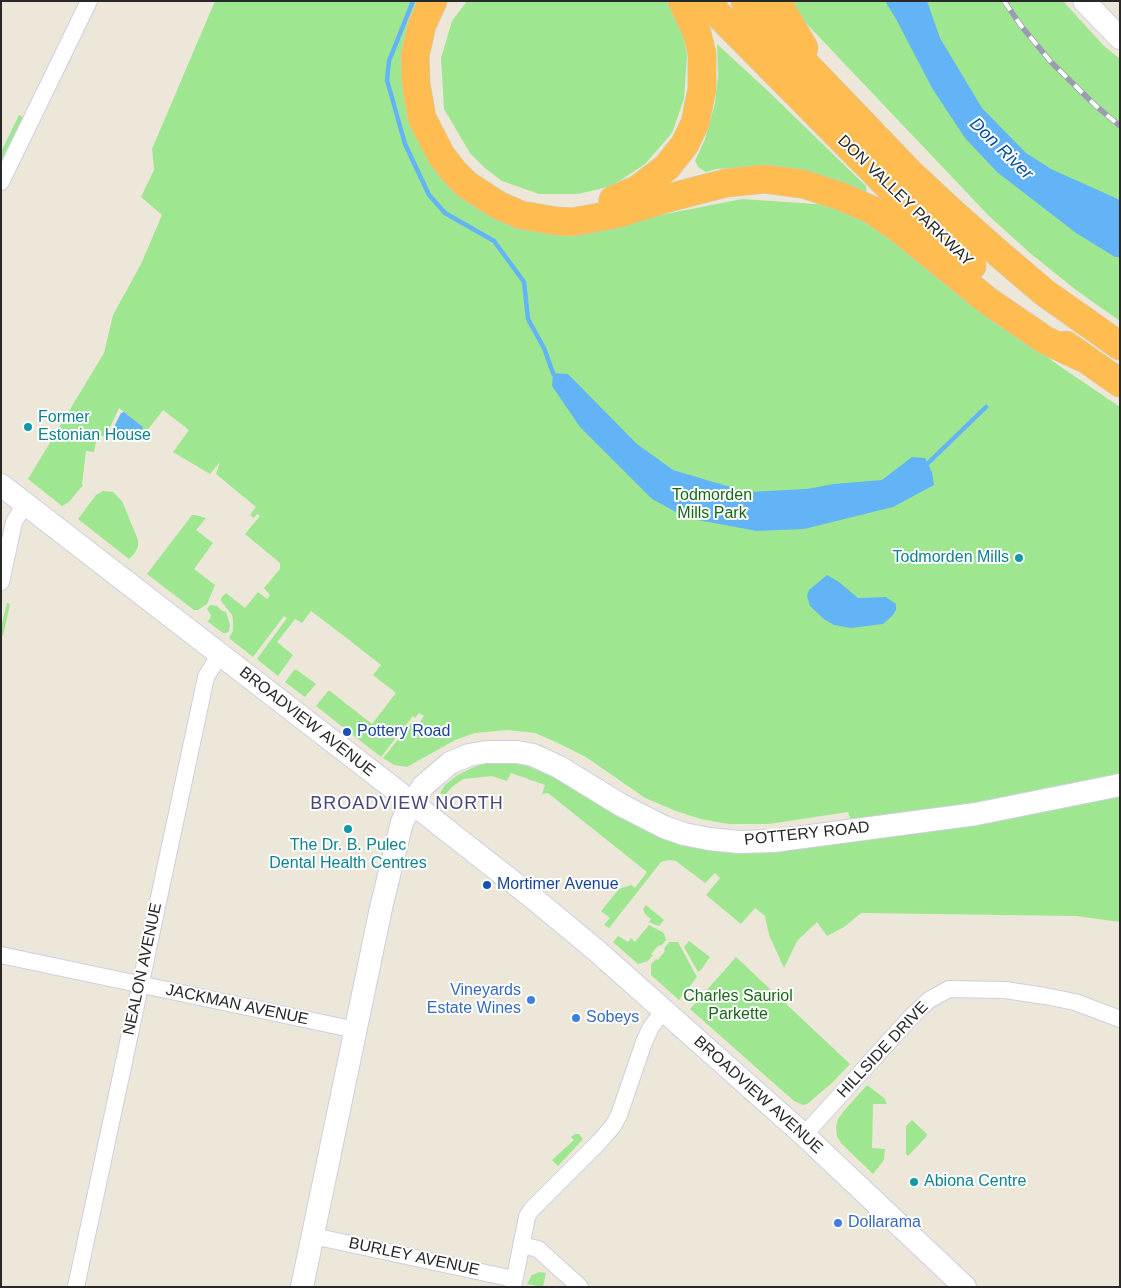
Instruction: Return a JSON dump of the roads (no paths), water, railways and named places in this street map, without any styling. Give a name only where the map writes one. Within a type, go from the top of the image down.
[{"type":"highway","points":[[433,1],[424,18],[415,56],[416,84],[422,118],[436,147],[454,172],[467,185],[498,205],[521,215],[573,222],[616,214],[726,183],[766,179],[803,184],[840,196],[872,210],[898,228],[988,301],[1045,340],[1081,357]]},
{"type":"highway","points":[[446,1],[432,33],[428,73],[434,110],[446,139],[467,166],[498,191],[520,202],[531,205],[568,210],[607,202],[638,189],[667,167],[685,144],[695,123],[700,104],[703,72],[701,46],[682,1]]},
{"type":"highway","name":"DON VALLEY PARKWAY","points":[[705,1],[966,262],[1081,357],[1120,383]]},
{"type":"highway","name":"DON VALLEY PARKWAY","points":[[745,1],[910,173],[1045,293],[1120,346]]},
{"type":"highway","points":[[774,1],[783,12],[826,86]]},
{"type":"main road","points":[[1084,1],[1120,38]]},
{"type":"main road","name":"BROADVIEW AVENUE","points":[[1,485],[412,804],[597,951],[804,1134],[965,1287]]},
{"type":"main road","name":"POTTERY ROAD","points":[[412,804],[423,786],[450,762],[469,755],[486,752],[517,752],[533,755],[559,767],[620,805],[664,827],[684,834],[709,839],[739,842],[773,841],[976,814],[1120,785]]},
{"type":"main road","points":[[302,1287],[381,908],[402,822],[412,804]]},
{"type":"street","points":[[1,182],[89,1]]},
{"type":"street","points":[[1,582],[14,522],[25,504]]},
{"type":"street","name":"NEALON AVENUE","points":[[76,1287],[206,677],[220,654]]},
{"type":"street","name":"JACKMAN AVENUE","points":[[1,955],[356,1030]]},
{"type":"street","name":"HILLSIDE DRIVE","points":[[804,1134],[913,1014],[929,1000],[949,989],[1005,990],[1045,996],[1075,1002],[1120,1019]]},
{"type":"street","points":[[514,1283],[527,1217],[531,1210],[599,1142],[619,1115],[644,1042],[651,1027],[664,1010]]},
{"type":"street","name":"BURLEY AVENUE","points":[[313,1236],[514,1283]]},
{"type":"street","points":[[521,1245],[538,1248],[580,1287]]},
{"type":"water","name":"Don River","points":[[885,1],[927,1],[940,38],[982,108],[1026,153],[1051,169],[1120,200],[1120,257],[1115,257],[1076,233],[997,172],[965,138],[932,88]]},
{"type":"water","points":[[553,373],[568,374],[637,444],[673,470],[747,492],[807,489],[834,484],[882,480],[912,457],[925,458],[932,472],[934,485],[893,507],[804,529],[757,531],[687,518],[652,499],[580,427],[552,386]]},
{"type":"water","points":[[124,412],[143,427],[141,432],[127,438],[112,435],[111,433],[121,413]]},
{"type":"water","points":[[827,575],[839,582],[858,598],[886,597],[896,604],[896,610],[883,624],[851,628],[834,625],[824,619],[810,606],[807,596],[809,590]]},
{"type":"waterway","points":[[413,1],[389,61],[387,80],[405,144],[429,195],[445,213],[494,241],[524,282],[528,319],[544,348],[556,378]]},
{"type":"waterway","points":[[924,467],[986,407]]},
{"type":"railway","points":[[1004,1],[1022,27],[1051,62],[1096,106],[1120,126]]},
{"type":"place","name":"Former Estonian House","points":[[28,427]]},
{"type":"place","name":"Todmorden Mills","points":[[1019,558]]},
{"type":"place","name":"Pottery Road","points":[[347,732]]},
{"type":"place","name":"The Dr. B. Pulec Dental Health Centres","points":[[348,829]]},
{"type":"place","name":"Mortimer Avenue","points":[[487,885]]},
{"type":"place","name":"Vineyards Estate Wines","points":[[531,1000]]},
{"type":"place","name":"Sobeys","points":[[576,1018]]},
{"type":"place","name":"Abiona Centre","points":[[914,1182]]},
{"type":"place","name":"Dollarama","points":[[838,1223]]},
{"type":"district","name":"BROADVIEW NORTH","points":[[407,804]]},
{"type":"park label","name":"Todmorden Mills Park","points":[[712,505]]},
{"type":"park label","name":"Charles Sauriol Parkette","points":[[738,1006]]}]
